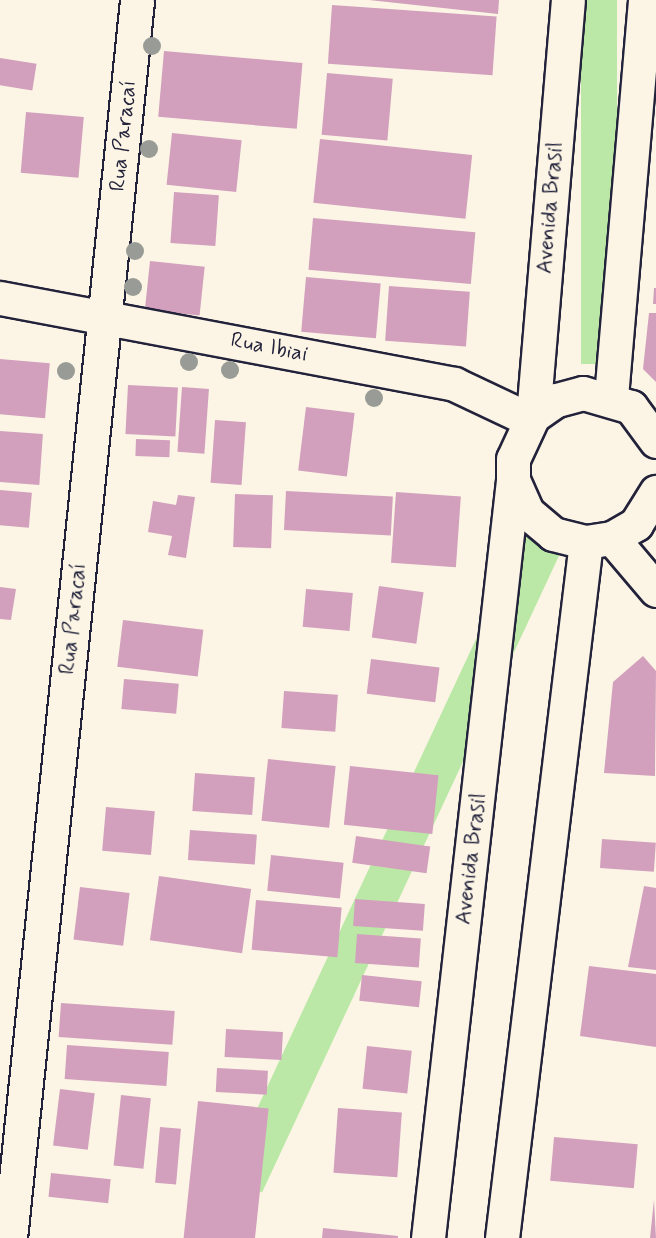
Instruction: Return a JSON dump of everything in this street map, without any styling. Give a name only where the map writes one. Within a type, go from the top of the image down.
[{"type":"street","name":"Rua Paracaí","points":[[10,1238],[137,0]]},
{"type":"street","name":"Avenida Brasil","points":[[428,1238],[513,480],[513,459],[532,418],[568,0]]},
{"type":"street","points":[[611,397],[645,0]]},
{"type":"street","name":"Rua Ibiai","points":[[0,298],[454,384],[532,418]]},
{"type":"street","points":[[532,418],[556,400],[583,393],[611,397],[653,429]]},
{"type":"street","points":[[513,480],[527,512],[553,534],[599,540],[636,524],[656,492]]},
{"type":"street","points":[[599,540],[656,590]]},
{"type":"street","points":[[502,1238],[599,540]]},
{"type":"green space","points":[[581,0],[617,0],[617,364],[581,364]]},
{"type":"green space","points":[[525,534],[561,551],[262,1193],[226,1176]]},
{"type":"building","points":[[369,0],[499,0],[498,14]]},
{"type":"building","points":[[332,5],[497,17],[492,75],[328,64]]},
{"type":"building","points":[[164,51],[302,63],[297,129],[158,117]]},
{"type":"building","points":[[0,58],[37,64],[32,90],[0,85]]},
{"type":"building","points":[[327,73],[393,79],[387,141],[322,135]]},
{"type":"building","points":[[26,112],[84,117],[78,178],[21,173]]},
{"type":"building","points":[[172,133],[242,140],[236,192],[167,185]]},
{"type":"building","points":[[320,139],[472,155],[465,219],[313,203]]},
{"type":"building","points":[[174,192],[219,195],[215,246],[170,243]]},
{"type":"building","points":[[313,218],[475,232],[471,284],[308,270]]},
{"type":"building","points":[[150,261],[205,267],[200,315],[145,310]]},
{"type":"building","points":[[306,277],[381,284],[376,338],[301,332]]},
{"type":"building","points":[[389,286],[470,292],[466,347],[385,341]]},
{"type":"building","points":[[654,288],[656,288],[656,304],[653,304]]},
{"type":"building","points":[[649,313],[656,313],[656,382],[643,369]]},
{"type":"building","points":[[0,359],[50,363],[45,418],[0,414]]},
{"type":"building","points":[[128,385],[178,388],[175,437],[125,434]]},
{"type":"building","points":[[182,387],[209,389],[204,454],[177,452]]},
{"type":"building","points":[[306,407],[355,413],[347,476],[298,471]]},
{"type":"building","points":[[215,420],[246,422],[242,485],[211,483]]},
{"type":"building","points":[[0,431],[43,434],[39,485],[0,482]]},
{"type":"building","points":[[136,439],[170,440],[169,457],[135,456]]},
{"type":"building","points":[[0,490],[32,493],[29,528],[0,525]]},
{"type":"building","points":[[286,491],[393,497],[391,536],[284,530]]},
{"type":"building","points":[[396,492],[461,497],[456,567],[391,563]]},
{"type":"building","points":[[235,494],[273,495],[271,548],[233,547]]},
{"type":"building","points":[[178,495],[195,497],[186,558],[168,555],[172,536],[148,532],[153,501],[176,505]]},
{"type":"building","points":[[379,586],[424,592],[416,644],[372,637]]},
{"type":"building","points":[[0,587],[16,589],[11,620],[0,619]]},
{"type":"building","points":[[306,589],[353,593],[350,631],[303,627]]},
{"type":"building","points":[[123,620],[203,630],[198,677],[117,667]]},
{"type":"building","points":[[643,656],[656,671],[655,776],[604,773],[613,682]]},
{"type":"building","points":[[371,659],[439,667],[435,702],[367,694]]},
{"type":"building","points":[[124,679],[179,684],[176,714],[121,709]]},
{"type":"building","points":[[284,691],[338,695],[335,732],[281,728]]},
{"type":"building","points":[[268,759],[336,766],[329,828],[262,821]]},
{"type":"building","points":[[350,766],[439,775],[432,834],[344,825]]},
{"type":"building","points":[[195,773],[255,777],[252,815],[192,811]]},
{"type":"building","points":[[106,807],[155,811],[151,855],[102,851]]},
{"type":"building","points":[[190,830],[257,835],[255,865],[188,860]]},
{"type":"building","points":[[356,836],[430,846],[427,873],[352,863]]},
{"type":"building","points":[[602,839],[656,843],[654,872],[600,868]]},
{"type":"building","points":[[271,855],[344,863],[340,898],[267,891]]},
{"type":"building","points":[[159,876],[251,889],[242,953],[150,940]]},
{"type":"building","points":[[644,886],[656,888],[656,970],[628,967]]},
{"type":"building","points":[[80,887],[130,893],[123,946],[74,940]]},
{"type":"building","points":[[355,899],[425,904],[423,931],[353,926]]},
{"type":"building","points":[[256,900],[342,907],[337,957],[252,950]]},
{"type":"building","points":[[357,934],[421,938],[419,967],[355,963]]},
{"type":"building","points":[[589,966],[656,974],[656,1047],[580,1036]]},
{"type":"building","points":[[362,975],[422,981],[419,1007],[359,1001]]},
{"type":"building","points":[[61,1003],[175,1011],[172,1045],[59,1037]]},
{"type":"building","points":[[226,1029],[283,1032],[281,1060],[225,1057]]},
{"type":"building","points":[[67,1045],[169,1052],[166,1086],[65,1079]]},
{"type":"building","points":[[367,1046],[412,1051],[407,1093],[363,1089]]},
{"type":"building","points":[[217,1068],[268,1071],[267,1095],[216,1092]]},
{"type":"building","points":[[60,1089],[95,1093],[88,1150],[53,1146]]},
{"type":"building","points":[[121,1095],[151,1098],[143,1169],[114,1166]]},
{"type":"building","points":[[198,1101],[269,1108],[255,1238],[184,1238]]},
{"type":"building","points":[[338,1108],[402,1112],[397,1177],[333,1173]]},
{"type":"building","points":[[160,1127],[181,1129],[176,1185],[155,1183]]},
{"type":"building","points":[[554,1137],[638,1144],[634,1188],[550,1181]]},
{"type":"building","points":[[51,1173],[111,1179],[108,1203],[48,1197]]},
{"type":"building","points":[[654,1200],[656,1238],[650,1238]]},
{"type":"building","points":[[323,1228],[398,1236],[398,1238],[322,1238]]}]
